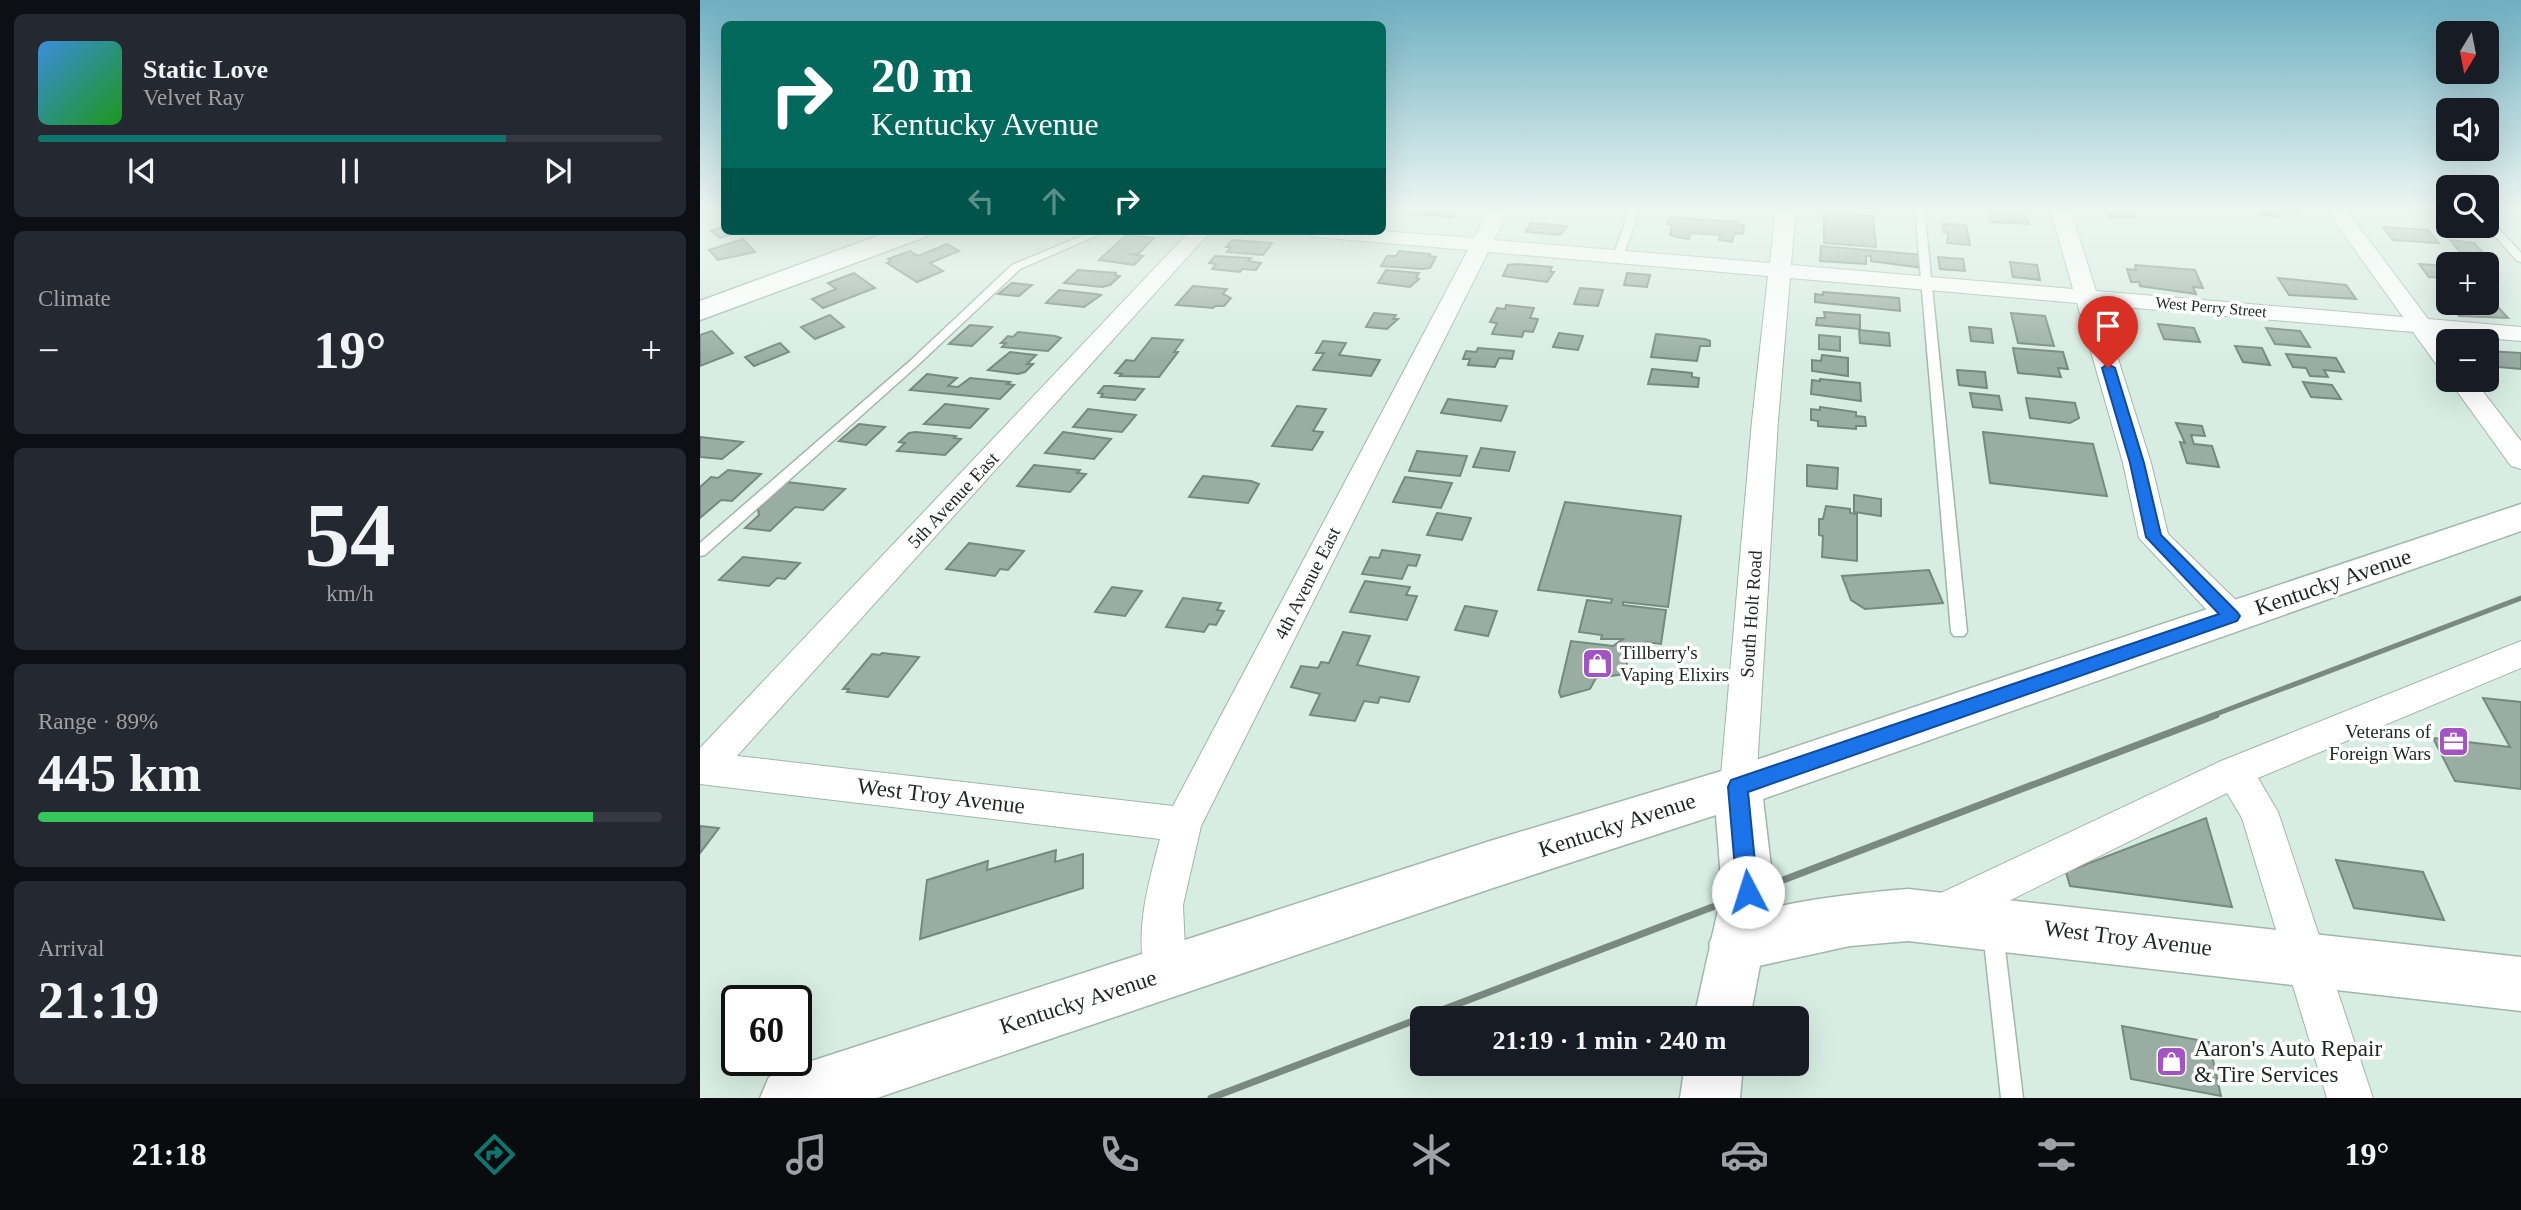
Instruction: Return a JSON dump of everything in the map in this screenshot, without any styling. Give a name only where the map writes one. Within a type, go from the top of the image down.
[{"type":"main road","points":[[700,311],[840,259]]},
{"type":"main road","name":"Kentucky Avenue","points":[[790,1098],[1521,855],[1738,787],[2521,517]]},
{"type":"main road","name":"South Holt Road","points":[[1724,1006],[1748,892],[1738,787]]},
{"type":"main road","name":"West Troy Avenue","points":[[1736,944],[1850,920],[1885,916],[1934,916],[2521,984]]},
{"type":"main road","points":[[1710,1098],[1713,1076]]},
{"type":"street","name":"5th Avenue East","points":[[702,768],[1175,259]]},
{"type":"street","name":"4th Avenue East","points":[[1165,973],[1163,905],[1183,824],[1473,259]]},
{"type":"street","name":"West Perry Street","points":[[1646,259],[2521,334]]},
{"type":"street","name":"South Holt Road","points":[[1738,787],[1780,259]]},
{"type":"street","points":[[2076,259],[2137,463],[2154,537],[2231,616]]},
{"type":"street","points":[[2372,259],[2436,347]]},
{"type":"street","points":[[2470,392],[2521,460]]},
{"type":"street","points":[[1934,916],[2234,772],[2521,654]]},
{"type":"street","name":"West Troy Avenue","points":[[702,768],[1183,824]]},
{"type":"street","points":[[2234,772],[2259,812],[2350,1098]]},
{"type":"lane","points":[[700,551],[914,363],[1016,267],[1035,259]]},
{"type":"lane","points":[[1924,259],[1959,632]]},
{"type":"lane","points":[[1992,923],[2012,1098]]},
{"type":"building","points":[[888,259],[939,259],[930,263],[943,271],[917,282],[887,263],[891,261]]},
{"type":"building","points":[[1100,259],[1140,259],[1134,265]]},
{"type":"building","points":[[1212,259],[1250,259],[1248,261],[1261,263],[1256,270],[1242,269],[1240,272],[1212,269],[1216,264],[1209,263]]},
{"type":"building","points":[[1385,259],[1435,259],[1430,268],[1381,266]]},
{"type":"building","points":[[1866,259],[1866,264],[1820,261]]},
{"type":"building","points":[[1923,259],[1924,268],[1871,261]]},
{"type":"building","points":[[1938,259],[1963,259],[1965,271],[1940,269]]},
{"type":"building","points":[[2010,262],[2037,265],[2040,280],[2013,277]]},
{"type":"building","points":[[2419,264],[2436,265],[2436,277],[2429,277]]},
{"type":"building","points":[[1508,265],[1552,267],[1550,272],[1554,272],[1547,282],[1503,276]]},
{"type":"building","points":[[2135,265],[2195,270],[2203,288],[2193,287],[2196,294],[2140,286],[2139,282],[2131,282],[2127,269],[2136,270]]},
{"type":"building","points":[[1078,270],[1116,273],[1115,275],[1120,276],[1110,285],[1102,287],[1064,283]]},
{"type":"building","points":[[1386,270],[1419,273],[1416,278],[1419,279],[1410,287],[1378,283]]},
{"type":"building","points":[[854,273],[875,288],[823,308],[812,299],[836,289],[828,283]]},
{"type":"building","points":[[1627,273],[1650,275],[1647,287],[1624,285]]},
{"type":"building","points":[[2278,278],[2346,285],[2356,299],[2289,295]]},
{"type":"building","points":[[1012,283],[1032,285],[1019,296],[998,294]]},
{"type":"building","points":[[1193,286],[1227,289],[1223,294],[1231,298],[1224,306],[1213,308],[1176,305]]},
{"type":"building","points":[[1580,288],[1603,290],[1598,306],[1574,304]]},
{"type":"building","points":[[1059,290],[1101,295],[1084,307],[1046,303]]},
{"type":"building","points":[[1823,292],[1899,298],[1900,311],[1815,302],[1815,294],[1823,295]]},
{"type":"building","points":[[1506,305],[1534,308],[1530,318],[1538,319],[1533,332],[1524,331],[1522,337],[1492,334],[1497,323],[1490,322],[1497,308],[1505,309]]},
{"type":"building","points":[[2499,308],[2508,318],[2459,316],[2499,315]]},
{"type":"building","points":[[1824,312],[1860,315],[1860,329],[1816,325],[1817,318],[1825,318]]},
{"type":"building","points":[[1374,313],[1396,315],[1393,319],[1398,319],[1387,329],[1366,327]]},
{"type":"building","points":[[2011,313],[2045,316],[2054,346],[2018,343]]},
{"type":"building","points":[[830,315],[844,327],[815,339],[801,327]]},
{"type":"building","points":[[2158,324],[2194,328],[2200,342],[2164,339]]},
{"type":"building","points":[[970,325],[992,327],[972,346],[949,344]]},
{"type":"building","points":[[1969,327],[1991,329],[1993,343],[1971,341]]},
{"type":"building","points":[[2266,328],[2300,331],[2310,347],[2275,344]]},
{"type":"building","points":[[1859,330],[1889,333],[1890,346],[1860,343]]},
{"type":"building","points":[[712,331],[733,353],[700,366],[700,335]]},
{"type":"building","points":[[1018,332],[1061,338],[1048,351],[1002,347],[1006,343],[1001,343],[1008,336],[1013,337]]},
{"type":"building","points":[[1559,333],[1583,336],[1578,350],[1553,347]]},
{"type":"building","points":[[1656,334],[1705,339],[1710,341],[1710,346],[1700,346],[1697,361],[1651,357]]},
{"type":"building","points":[[1819,335],[1840,337],[1840,351],[1819,349]]},
{"type":"building","points":[[1152,338],[1183,340],[1174,352],[1178,352],[1159,377],[1120,376],[1122,374],[1115,373],[1126,360],[1134,361]]},
{"type":"building","points":[[1323,341],[1346,343],[1339,355],[1380,360],[1371,376],[1313,370],[1324,353],[1316,353]]},
{"type":"building","points":[[780,343],[789,352],[754,366],[745,357]]},
{"type":"building","points":[[2235,346],[2262,348],[2270,365],[2243,362]]},
{"type":"building","points":[[1478,348],[1514,351],[1512,359],[1499,358],[1495,367],[1468,365],[1470,359],[1463,359],[1466,351],[1476,352]]},
{"type":"building","points":[[2013,348],[2063,352],[2068,369],[2058,368],[2061,377],[2018,373]]},
{"type":"building","points":[[1010,352],[1036,355],[1027,364],[1033,364],[1025,372],[1018,374],[988,370]]},
{"type":"building","points":[[2499,352],[2521,353],[2521,369],[2499,367]]},
{"type":"building","points":[[2286,354],[2336,358],[2344,372],[2324,370],[2328,377],[2310,376],[2306,368],[2293,367]]},
{"type":"building","points":[[1822,355],[1848,358],[1848,376],[1812,371],[1812,360],[1821,361]]},
{"type":"building","points":[[1652,369],[1692,373],[1692,377],[1699,378],[1698,387],[1648,384]]},
{"type":"building","points":[[1957,370],[1985,372],[1987,388],[1959,385]]},
{"type":"building","points":[[927,374],[957,378],[948,386],[958,387],[970,378],[1010,382],[1007,384],[1014,385],[1000,399],[910,390]]},
{"type":"building","points":[[1812,380],[1860,383],[1861,401],[1811,394]]},
{"type":"building","points":[[2303,382],[2332,385],[2341,399],[2311,397]]},
{"type":"building","points":[[1104,386],[1144,389],[1135,400],[1101,397],[1103,394],[1098,393]]},
{"type":"building","points":[[1970,393],[1999,396],[2002,410],[1973,407]]},
{"type":"building","points":[[2026,398],[2075,403],[2079,418],[2070,423],[2030,418]]},
{"type":"building","points":[[1448,399],[1507,406],[1501,421],[1441,413]]},
{"type":"building","points":[[945,404],[988,409],[970,428],[924,424]]},
{"type":"building","points":[[1297,406],[1326,409],[1313,431],[1323,432],[1312,450],[1272,446]]},
{"type":"building","points":[[1820,407],[1856,412],[1856,416],[1865,417],[1866,426],[1856,426],[1856,429],[1818,426],[1818,421],[1811,420],[1811,409],[1820,410]]},
{"type":"building","points":[[1088,409],[1136,415],[1122,432],[1073,427]]},
{"type":"building","points":[[2176,423],[2202,426],[2205,436],[2191,435],[2194,444],[2212,446],[2219,467],[2187,463],[2180,442],[2185,443]]},
{"type":"building","points":[[859,424],[885,427],[866,445],[839,441]]},
{"type":"building","points":[[1063,432],[1111,439],[1094,459],[1045,453]]},
{"type":"building","points":[[1983,432],[2093,444],[2107,496],[1990,483]]},
{"type":"building","points":[[909,433],[956,436],[954,438],[961,439],[945,455],[897,451],[905,443],[899,442]]},
{"type":"building","points":[[700,437],[743,442],[722,459],[700,457]]},
{"type":"building","points":[[1481,448],[1515,452],[1509,471],[1473,467]]},
{"type":"building","points":[[1417,451],[1467,456],[1460,476],[1409,471]]},
{"type":"building","points":[[1034,465],[1080,470],[1077,473],[1086,474],[1070,492],[1017,486]]},
{"type":"building","points":[[1807,465],[1838,468],[1837,489],[1807,486]]},
{"type":"building","points":[[728,470],[761,474],[732,501],[721,500],[700,518],[700,487],[711,477],[718,478]]},
{"type":"building","points":[[1203,476],[1259,484],[1248,503],[1189,497]]},
{"type":"building","points":[[1405,477],[1452,483],[1441,508],[1393,502]]},
{"type":"building","points":[[787,482],[845,489],[823,510],[795,507],[770,531],[745,528],[759,515],[758,509]]},
{"type":"building","points":[[1854,495],[1881,499],[1881,516],[1854,512]]},
{"type":"building","points":[[1565,502],[1681,516],[1668,607],[1623,602],[1623,605],[1666,610],[1661,644],[1646,642],[1629,651],[1625,674],[1596,678],[1590,689],[1561,697],[1559,692],[1571,641],[1613,646],[1623,639],[1601,639],[1602,635],[1579,632],[1587,600],[1611,603],[1612,599],[1538,590]]},
{"type":"building","points":[[1826,506],[1850,509],[1850,513],[1857,514],[1857,561],[1822,557],[1823,536],[1819,535],[1819,519],[1823,519]]},
{"type":"building","points":[[1437,513],[1471,518],[1462,540],[1427,535]]},
{"type":"building","points":[[969,543],[1024,551],[1008,570],[1000,569],[995,576],[946,569]]},
{"type":"building","points":[[1382,550],[1420,555],[1416,566],[1408,565],[1402,579],[1362,574],[1370,557],[1379,558]]},
{"type":"building","points":[[743,557],[800,563],[785,579],[777,578],[769,586],[719,580]]},
{"type":"building","points":[[1929,570],[1943,603],[1865,609],[1851,600],[1842,576]]},
{"type":"building","points":[[1365,581],[1410,587],[1406,595],[1417,596],[1407,620],[1350,612]]},
{"type":"building","points":[[1112,587],[1142,591],[1125,616],[1095,612]]},
{"type":"building","points":[[1183,598],[1221,603],[1217,610],[1224,611],[1216,625],[1209,624],[1204,632],[1166,627]]},
{"type":"building","points":[[1465,606],[1497,611],[1488,636],[1455,630]]},
{"type":"building","points":[[1343,632],[1370,636],[1357,665],[1419,677],[1409,702],[1380,697],[1378,703],[1364,701],[1355,721],[1310,715],[1320,694],[1291,687],[1301,666],[1318,668],[1321,662],[1329,663]]},
{"type":"building","points":[[872,654],[919,657],[888,697],[847,692],[849,689],[843,689]]},
{"type":"building","name":"Veterans of Foreign Wars","points":[[2483,698],[2521,702],[2521,789],[2455,781],[2433,738],[2510,747]]},
{"type":"building","points":[[2206,818],[2232,907],[2070,886],[2066,872]]},
{"type":"building","points":[[700,826],[719,828],[700,853]]},
{"type":"building","points":[[1056,850],[1055,862],[1083,854],[1083,888],[920,939],[927,880],[988,861],[987,870]]},
{"type":"building","points":[[2336,860],[2423,872],[2444,920],[2354,908]]},
{"type":"building","name":"Aaron's Auto Repair & Tire Services","points":[[2122,1026],[2209,1042],[2221,1096],[2131,1079]]},
{"type":"railway","points":[[2211,716],[2521,598]]},
{"type":"railway","points":[[1211,1098],[2216,715]]},
{"type":"place","name":"Tillberry's Vaping Elixirs","points":[[1597,663]]},
{"type":"place","name":"Veterans of Foreign Wars","points":[[2454,742]]},
{"type":"place","name":"Aaron's Auto Repair & Tire Services","points":[[2171,1061]]},
{"type":"route","points":[[1748,892],[1738,787],[2231,616],[2154,537],[2137,463],[2108,368]]}]
